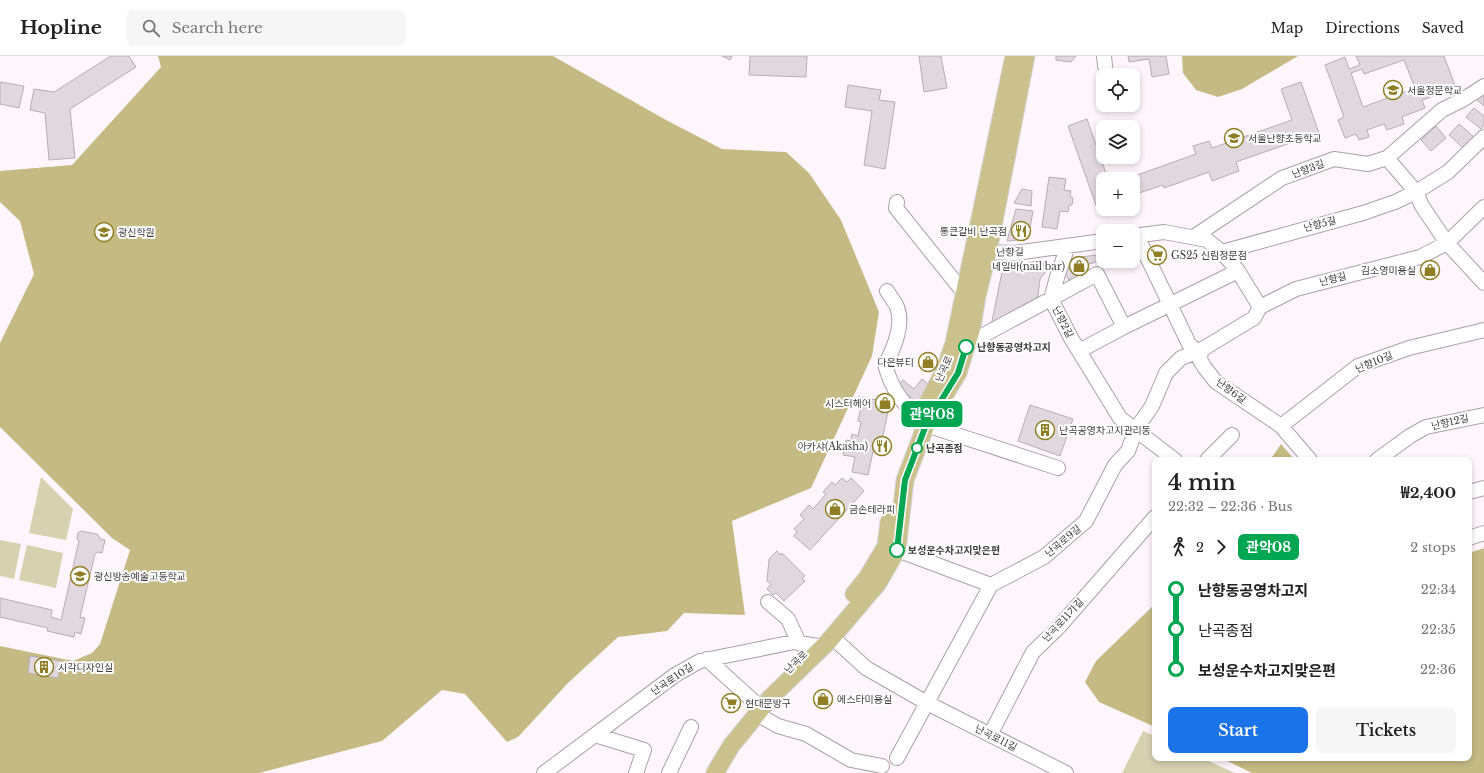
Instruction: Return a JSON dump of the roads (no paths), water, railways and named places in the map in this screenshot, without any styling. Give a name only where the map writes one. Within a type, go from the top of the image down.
[{"type":"main road","name":"난곡로","points":[[706,773],[722,743],[758,708],[817,643],[878,583],[897,550],[905,480],[922,422],[958,373],[972,328],[971,293],[990,176],[1014,56]]},
{"type":"main road","name":"난곡로","points":[[817,643],[867,578],[886,546],[895,475],[922,422],[945,370],[971,293],[988,252],[1026,56]]},
{"type":"main road","name":"난곡로","points":[[716,773],[731,746],[758,708]]},
{"type":"street","name":"난향3길","points":[[1195,236],[1282,178],[1334,159],[1368,164],[1387,158],[1442,110],[1464,99],[1484,86]]},
{"type":"street","name":"난향5길","points":[[1222,252],[1363,213],[1416,192],[1448,172],[1484,137]]},
{"type":"street","points":[[1387,158],[1416,192],[1422,206],[1447,242],[1484,283]]},
{"type":"street","points":[[897,202],[896,208],[960,288],[971,293]]},
{"type":"street","name":"난향길","points":[[1260,307],[1296,289],[1420,256],[1447,242],[1484,207]]},
{"type":"street","points":[[1140,235],[1164,232],[1195,236],[1207,240],[1222,252],[1238,271],[1260,307],[1254,318],[1199,351],[1189,344],[1140,246]]},
{"type":"street","name":"난향길","points":[[988,252],[1015,253],[1096,242]]},
{"type":"street","name":"난향2길","points":[[1068,246],[1051,299],[1079,351],[1120,418],[1136,429]]},
{"type":"street","points":[[1079,351],[1124,327],[1238,271]]},
{"type":"street","points":[[967,344],[1097,274],[1124,327]]},
{"type":"street","points":[[887,291],[897,307],[900,318],[893,351],[885,364],[887,372],[899,398],[922,422],[1058,468]]},
{"type":"street","name":"난향10길","points":[[1281,426],[1358,366],[1408,348],[1484,330]]},
{"type":"street","name":"난향6길","points":[[1199,351],[1200,360],[1216,382],[1281,426],[1307,457]]},
{"type":"street","name":"난곡로9길","points":[[991,585],[1044,557],[1086,521],[1115,465],[1128,451],[1136,429],[1152,406],[1166,373],[1181,358],[1199,351]]},
{"type":"street","name":"난향12길","points":[[1381,457],[1410,436],[1426,427],[1484,414]]},
{"type":"street","points":[[1136,429],[1170,457]]},
{"type":"street","points":[[1210,457],[1232,435]]},
{"type":"street","points":[[1472,491],[1484,488]]},
{"type":"street","name":"난곡로11가길","points":[[990,735],[1033,652],[1058,628],[1152,520]]},
{"type":"street","points":[[1472,537],[1484,533]]},
{"type":"street","points":[[897,550],[991,585],[897,758]]},
{"type":"street","points":[[768,602],[817,643]]},
{"type":"street","name":"난곡로10길","points":[[548,772],[594,735],[674,675],[700,660],[794,642],[817,643]]},
{"type":"street","name":"난곡로11길","points":[[817,643],[866,668],[927,703],[1066,773]]},
{"type":"street","points":[[707,659],[778,726],[806,734],[851,760],[882,766]]},
{"type":"street","points":[[669,773],[691,727]]},
{"type":"street","points":[[594,735],[644,750],[636,773]]},
{"type":"place","name":"서울정문학교","points":[[1393,90]]},
{"type":"place","name":"서울난향초등학교","points":[[1234,138]]},
{"type":"place","name":"통큰갈비 난곡점","points":[[1021,231]]},
{"type":"place","name":"광신학원","points":[[104,232]]},
{"type":"place","name":"GS25 신림정문점","points":[[1157,255]]},
{"type":"place","name":"네일바(nail bar)","points":[[1079,266]]},
{"type":"place","name":"김소영미용실","points":[[1430,270]]},
{"type":"place","name":"난향동공영차고지","points":[[966,347]]},
{"type":"place","name":"다은뷰티","points":[[928,362]]},
{"type":"place","name":"시스터헤어","points":[[885,403]]},
{"type":"place","name":"난곡공영차고지관리동","points":[[1045,430]]},
{"type":"place","name":"아카샤(Akasha)","points":[[882,446]]},
{"type":"place","name":"난곡종점","points":[[917,448]]},
{"type":"place","name":"금손테라피","points":[[835,509]]},
{"type":"place","name":"보성운수차고지맞은편","points":[[897,550]]},
{"type":"place","name":"광신방송예술고등학교","points":[[80,576]]},
{"type":"place","name":"시각디자인실","points":[[44,667]]},
{"type":"place","name":"에스타미용실","points":[[823,699]]},
{"type":"place","name":"현대문방구","points":[[731,703]]}]
